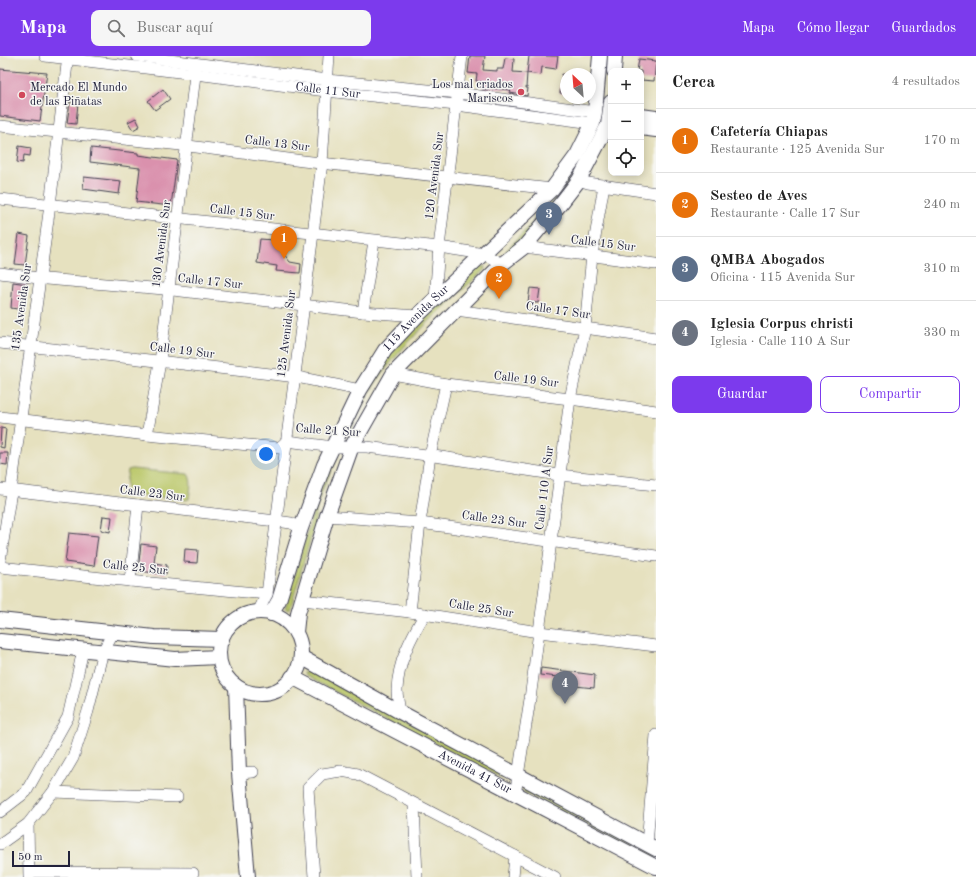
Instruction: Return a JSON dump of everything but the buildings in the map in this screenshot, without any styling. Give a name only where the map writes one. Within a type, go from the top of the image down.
[{"type":"main road","name":"115 Avenida Sur","points":[[264,613],[279,600],[301,528],[324,465],[360,390],[385,350],[417,316],[552,189],[577,155],[594,117],[600,56]]},
{"type":"main road","points":[[614,68],[615,56]]},
{"type":"main road","name":"Calle 11 Sur","points":[[594,117],[608,115]]},
{"type":"main road","points":[[644,116],[656,118]]},
{"type":"main road","name":"115 Avenida Sur","points":[[296,632],[298,613],[327,516],[352,446],[393,374],[502,264],[524,247],[579,180],[608,119]]},
{"type":"main road","points":[[644,128],[656,130]]},
{"type":"main road","points":[[264,613],[278,616],[289,623],[296,632],[300,644],[301,657],[296,672],[288,682],[278,690],[263,693],[248,692],[236,686],[227,677],[221,666],[219,657],[222,639],[232,623],[243,616],[264,613]]},
{"type":"main road","points":[[0,620],[154,637],[222,639]]},
{"type":"main road","points":[[0,641],[175,659],[219,657]]},
{"type":"main road","name":"Avenida 41 Sur","points":[[301,657],[651,847]]},
{"type":"main road","name":"Avenida 41 Sur","points":[[292,677],[515,795],[656,867]]},
{"type":"main road","points":[[236,686],[246,772],[248,877]]},
{"type":"street","name":"Calle 11 Sur","points":[[45,56],[197,64],[326,91],[456,105],[594,117]]},
{"type":"street","name":"Calle 11 Sur","points":[[137,56],[327,80],[458,93],[594,117]]},
{"type":"street","name":"125 Avenida Sur","points":[[264,613],[322,162],[329,56]]},
{"type":"street","name":"120 Avenida Sur","points":[[435,300],[439,248],[462,56]]},
{"type":"street","name":"135 Avenida Sur","points":[[0,561],[12,491],[68,57]]},
{"type":"street","name":"130 Avenida Sur","points":[[147,435],[160,362],[170,291],[197,64]]},
{"type":"street","name":"Calle 13 Sur","points":[[0,126],[187,146],[552,189]]},
{"type":"street","points":[[579,180],[656,193]]},
{"type":"street","name":"Calle 110 A Sur","points":[[515,795],[539,632],[570,399],[585,328],[592,256],[604,185]]},
{"type":"street","name":"Calle 15 Sur","points":[[0,199],[439,248],[484,254],[502,264]]},
{"type":"street","points":[[363,312],[374,241]]},
{"type":"street","name":"Calle 15 Sur","points":[[524,247],[656,264]]},
{"type":"street","name":"Calle 17 Sur","points":[[0,273],[363,312],[417,316]]},
{"type":"street","name":"Calle 17 Sur","points":[[456,310],[656,338]]},
{"type":"street","name":"Calle 19 Sur","points":[[0,343],[294,377],[360,390]]},
{"type":"street","name":"Calle 19 Sur","points":[[393,374],[446,384],[656,411]]},
{"type":"street","points":[[410,612],[420,523],[430,456],[446,384]]},
{"type":"street","name":"Calle 21 Sur","points":[[0,417],[147,435],[279,448],[287,442],[333,447],[352,446],[559,475],[656,485]]},
{"type":"street","name":"Calle 23 Sur","points":[[0,489],[276,521],[291,523],[301,528]]},
{"type":"street","points":[[130,581],[138,505]]},
{"type":"street","name":"Calle 23 Sur","points":[[327,516],[420,523],[656,556]]},
{"type":"street","name":"Calle 25 Sur","points":[[0,567],[267,594]]},
{"type":"street","name":"Calle 25 Sur","points":[[302,600],[410,612],[539,632],[656,646]]},
{"type":"street","points":[[400,712],[397,690],[401,666],[412,637],[425,614]]},
{"type":"street","points":[[0,844],[28,824],[53,792],[72,758],[88,711],[103,651],[113,633]]},
{"type":"street","points":[[0,812],[26,792],[68,717],[83,650]]},
{"type":"street","points":[[651,847],[656,741]]},
{"type":"street","points":[[314,877],[308,788],[322,774],[341,771],[358,774],[555,877]]},
{"type":"street","points":[[53,792],[177,797]]},
{"type":"street","points":[[414,804],[416,877]]},
{"type":"street","points":[[28,824],[30,874],[193,873]]},
{"type":"street","points":[[513,877],[515,856]]},
{"type":"green space","points":[[597,129],[597,132],[570,178],[565,190],[525,238],[507,253],[506,251],[535,220],[562,186]]},
{"type":"green space","points":[[480,266],[485,267],[484,270],[429,321],[390,363],[371,391],[349,435],[347,432],[376,378],[381,365],[414,329]]},
{"type":"green space","points":[[336,456],[337,458],[319,499],[315,515],[315,523],[290,610],[285,609],[321,488]]},
{"type":"green space","points":[[132,469],[188,474],[191,483],[189,499],[186,500],[132,494],[127,489],[126,484],[128,470]]},
{"type":"green space","points":[[308,670],[504,773],[502,778],[305,676],[304,672]]},
{"type":"green space","points":[[527,787],[656,854],[656,860],[524,792],[524,788]]},
{"type":"place","name":"Los mal criados Mariscos","points":[[521,92]]},
{"type":"place","name":"Mercado El Mundo de las Piñatas","points":[[22,95]]},
{"type":"place","name":"QMBA Abogados","points":[[549,235]]},
{"type":"place","name":"Cafetería Chiapas","points":[[284,259]]},
{"type":"place","name":"Sesteo de Aves","points":[[499,299]]},
{"type":"place","name":"Iglesia Corpus christi","points":[[565,704]]}]
